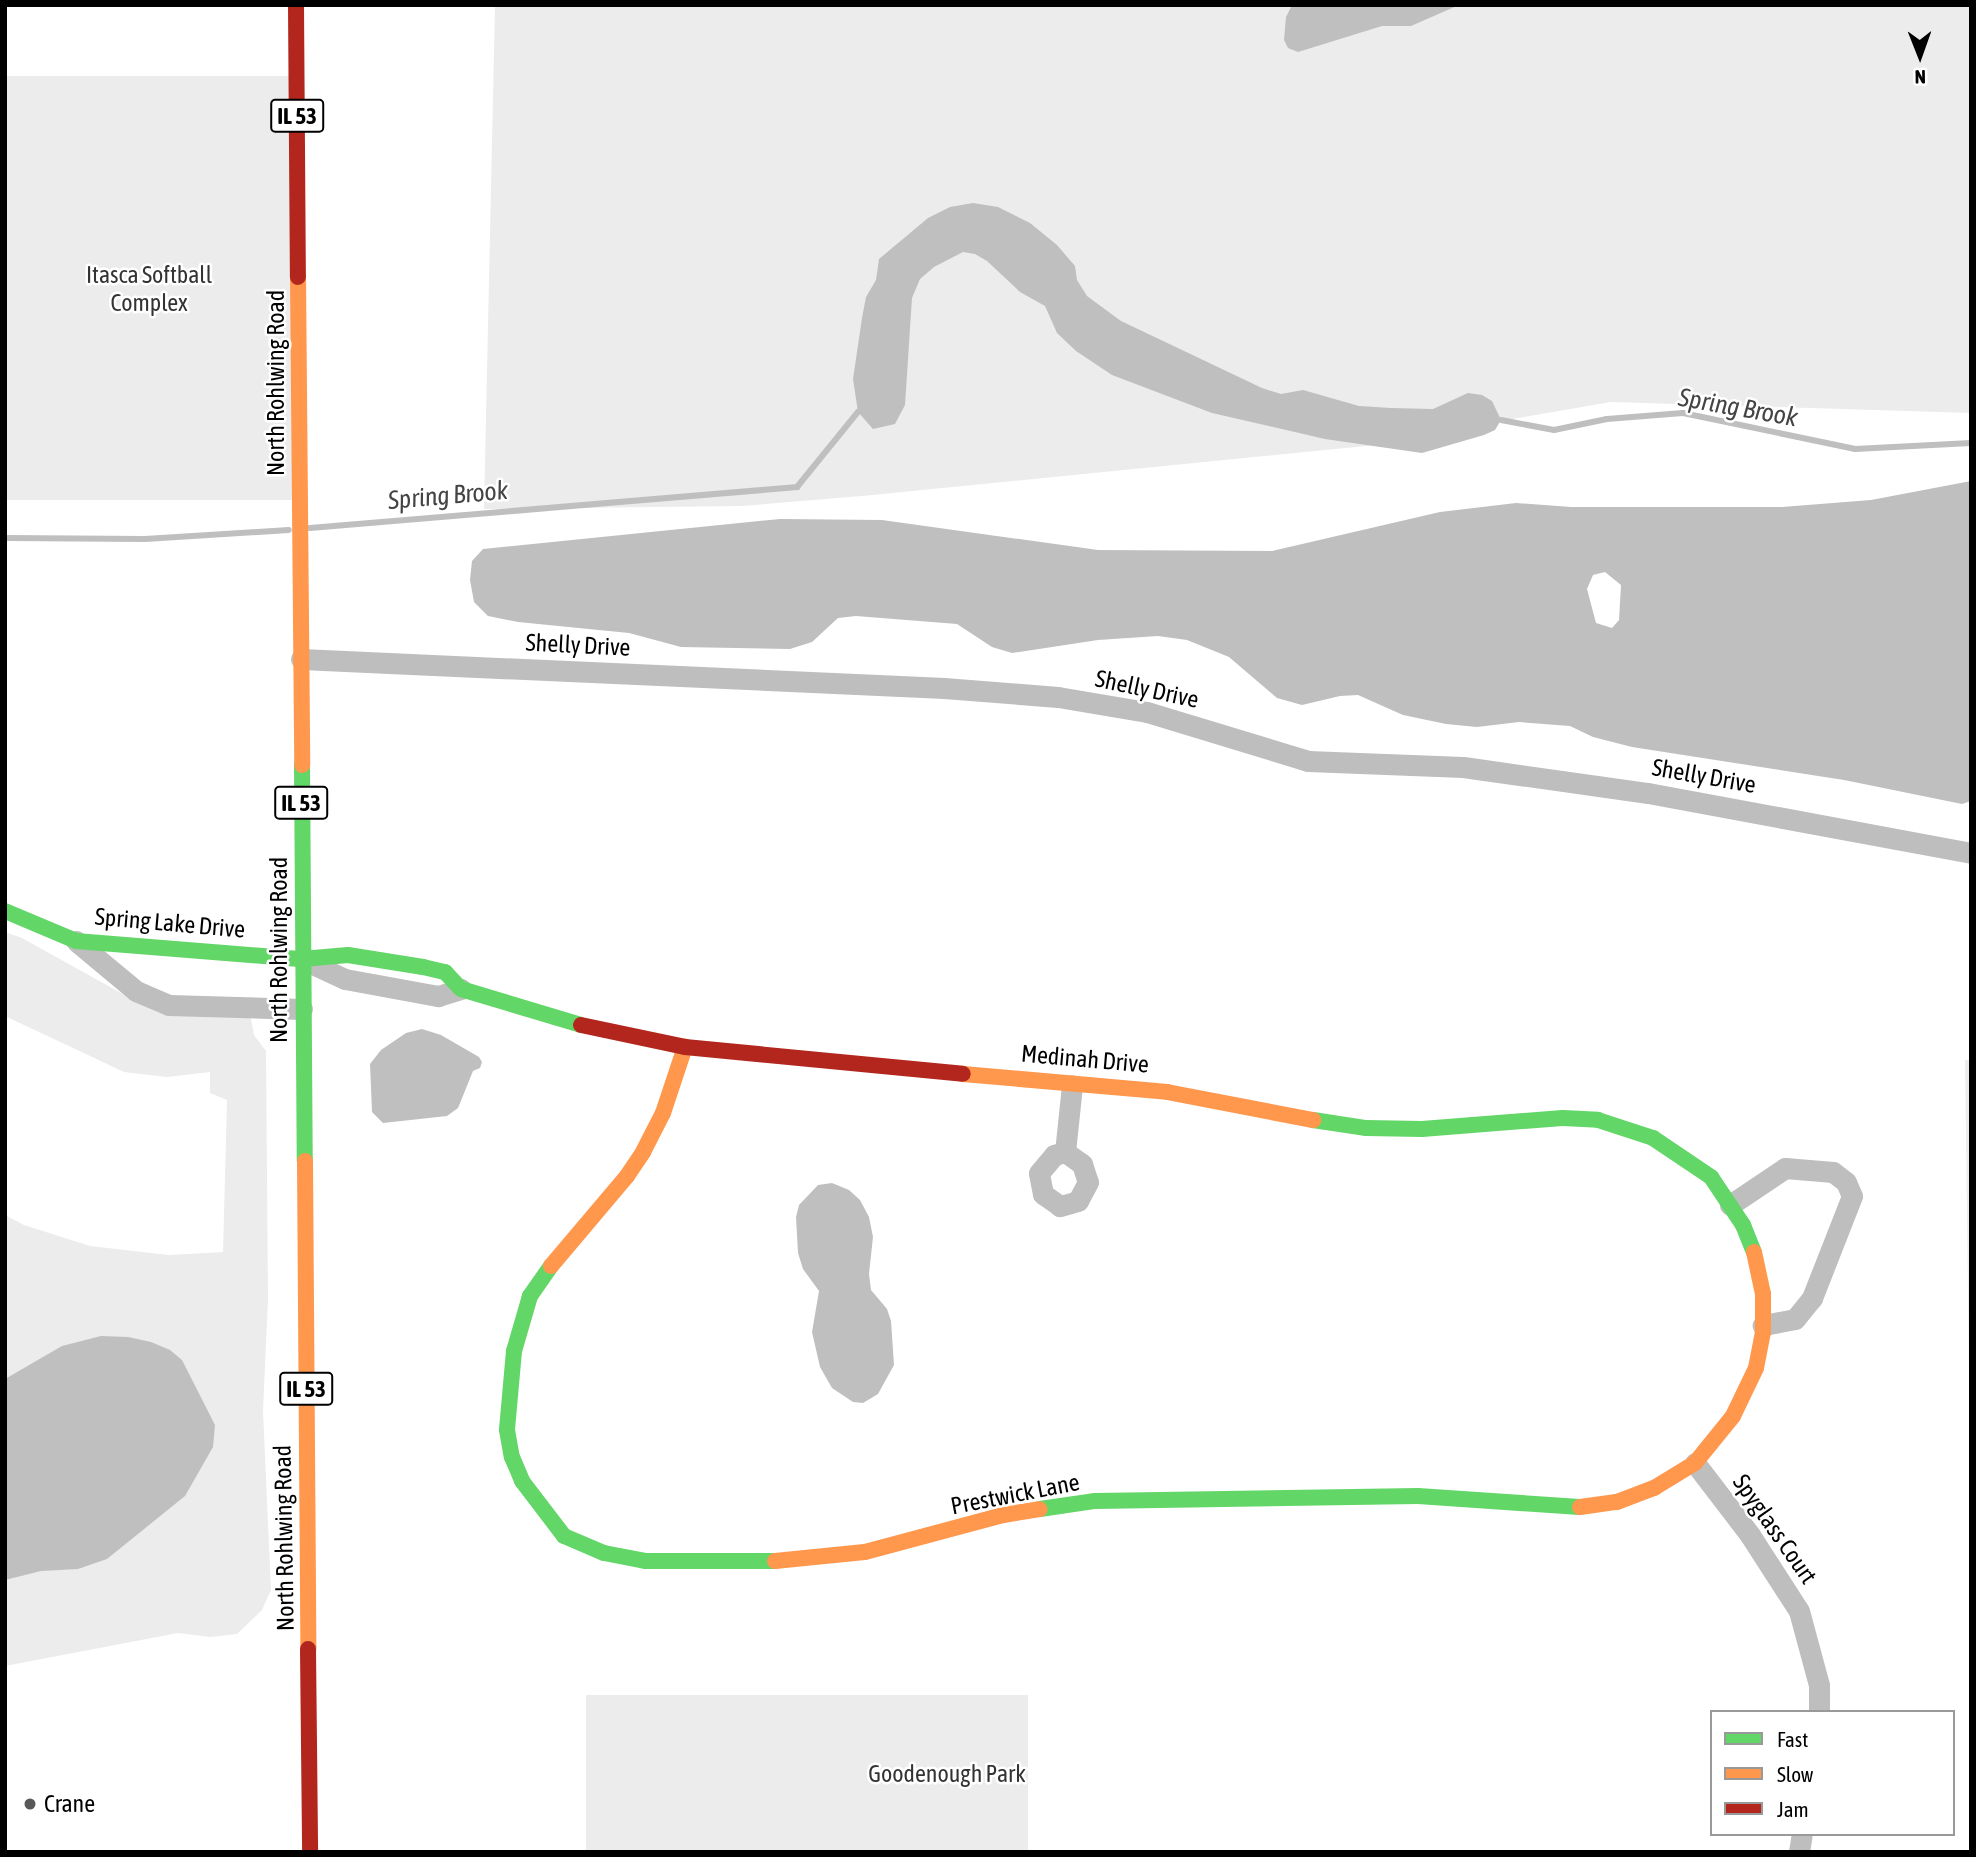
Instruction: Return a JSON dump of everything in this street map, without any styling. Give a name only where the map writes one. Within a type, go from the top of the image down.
[{"type":"street","name":"North Rohlwing Road","points":[[296,5],[310,1852]]},
{"type":"street","name":"Shelly Drive","points":[[301,659],[930,687],[1058,697],[1147,712],[1308,761],[1476,769],[1673,797],[1971,853]]},
{"type":"street","name":"Spring Lake Drive","points":[[5,911],[76,941],[136,990],[169,1004],[302,1009]]},
{"type":"street","name":"Spring Lake Drive","points":[[76,941],[302,959]]},
{"type":"street","name":"Medinah Drive","points":[[302,959],[345,979],[438,996],[461,989],[579,1024],[685,1047],[1072,1085],[1167,1091],[1303,1119],[1366,1128],[1422,1129],[1563,1118],[1598,1120],[1653,1138],[1698,1168]]},
{"type":"street","name":"Prestwick Lane","points":[[685,1047],[663,1113],[643,1152],[627,1176],[551,1265],[530,1296],[514,1351],[508,1430],[512,1457],[522,1481],[564,1536],[604,1553],[646,1562],[794,1561],[865,1552],[1003,1515],[1095,1501],[1418,1496],[1572,1508],[1617,1502],[1640,1494],[1695,1463],[1742,1402],[1756,1368],[1763,1325],[1763,1294],[1757,1258],[1730,1205],[1711,1177],[1698,1168]]},
{"type":"street","points":[[1065,1153],[1072,1085]]},
{"type":"street","points":[[1730,1205],[1785,1168],[1833,1172],[1846,1182],[1852,1196],[1812,1298],[1795,1319],[1763,1325]]},
{"type":"street","name":"Spyglass Court","points":[[1695,1463],[1750,1535],[1799,1611],[1819,1685],[1819,1710]]},
{"type":"green space","points":[[495,5],[1971,5],[1971,413],[1611,402],[1478,425],[1427,440],[862,496],[742,506],[484,509]]},
{"type":"green space","name":"Itasca Softball Complex","points":[[5,76],[292,76],[292,500],[5,500]]},
{"type":"green space","points":[[5,932],[22,938],[139,1003],[250,1013],[254,1035],[266,1051],[268,1299],[263,1411],[271,1590],[262,1610],[237,1634],[210,1637],[178,1633],[5,1666],[5,1215],[24,1225],[90,1246],[169,1255],[223,1252],[227,1100],[210,1093],[210,1072],[167,1077],[124,1072],[5,1016]]},
{"type":"green space","points":[[1965,1060],[1971,1060],[1971,1527]]},
{"type":"green space","name":"Goodenough Park","points":[[586,1695],[1028,1695],[1028,1852],[586,1852]]},
{"type":"shaded area","points":[[1292,5],[1459,5],[1411,26],[1382,26],[1298,52],[1288,48],[1284,40],[1286,17]]},
{"type":"shaded area","points":[[973,203],[998,207],[1030,223],[1057,245],[1075,266],[1077,280],[1087,296],[1121,321],[1262,388],[1281,394],[1303,390],[1359,406],[1391,408],[1433,409],[1468,393],[1482,395],[1492,401],[1501,420],[1495,430],[1484,435],[1422,453],[1325,439],[1212,413],[1112,375],[1076,351],[1057,333],[1045,306],[1020,292],[987,261],[975,254],[963,252],[934,267],[920,279],[912,298],[905,405],[895,424],[873,429],[858,412],[853,379],[866,297],[876,280],[879,259],[928,218],[950,207]]},
{"type":"shaded area","points":[[1971,481],[1971,801],[1962,804],[1844,780],[1632,747],[1593,737],[1570,726],[1519,722],[1477,727],[1446,724],[1403,715],[1358,695],[1340,696],[1302,705],[1277,698],[1229,657],[1187,640],[1158,636],[1098,640],[1012,653],[992,647],[957,624],[856,616],[838,618],[812,642],[790,649],[681,647],[629,633],[518,622],[488,616],[474,602],[470,580],[472,561],[483,549],[780,519],[882,520],[1098,550],[1272,551],[1440,512],[1516,503],[1571,507],[1782,507],[1871,500]],"holes":[[[1605,572],[1621,585],[1619,620],[1612,628],[1596,623],[1587,589],[1593,575]]]},
{"type":"shaded area","points":[[422,1029],[441,1035],[479,1057],[482,1062],[480,1068],[473,1071],[458,1108],[447,1116],[383,1123],[372,1112],[370,1064],[381,1050],[406,1033]]},
{"type":"shaded area","points":[[832,1183],[849,1190],[860,1200],[869,1217],[873,1237],[869,1274],[871,1290],[887,1309],[891,1321],[894,1365],[878,1394],[863,1403],[853,1402],[832,1388],[820,1367],[812,1332],[819,1291],[803,1269],[798,1253],[796,1217],[799,1205],[818,1185]]},
{"type":"shaded area","points":[[101,1336],[128,1337],[151,1342],[170,1350],[182,1360],[215,1425],[213,1447],[185,1496],[107,1559],[78,1569],[41,1571],[5,1580],[5,1379],[62,1346]]},
{"type":"waterway","name":"Spring Brook","points":[[310,528],[797,487],[858,412]]},
{"type":"waterway","name":"Spring Brook","points":[[1501,420],[1554,430],[1607,419],[1683,413],[1855,449],[1971,443]]},
{"type":"waterway","name":"Spring Brook","points":[[5,538],[145,539],[289,530]]},
{"type":"traffic: fast","points":[[302,765],[305,1161]]},
{"type":"traffic: fast","points":[[5,911],[76,941],[302,959],[348,955],[423,967],[445,972],[461,989],[581,1025]]},
{"type":"traffic: fast","points":[[1313,1120],[1366,1128],[1422,1129],[1563,1118],[1598,1120],[1653,1138],[1711,1177],[1743,1225],[1754,1252]]},
{"type":"traffic: fast","points":[[551,1266],[530,1296],[514,1351],[507,1430],[512,1457],[522,1481],[564,1536],[604,1553],[646,1561],[775,1561]]},
{"type":"traffic: fast","points":[[1040,1509],[1095,1501],[1418,1496],[1580,1507]]},
{"type":"traffic: slow","points":[[298,277],[302,765]]},
{"type":"traffic: slow","points":[[551,1266],[627,1176],[643,1152],[663,1113],[685,1047]]},
{"type":"traffic: slow","points":[[963,1074],[1167,1092],[1313,1120]]},
{"type":"traffic: slow","points":[[305,1161],[308,1649]]},
{"type":"traffic: slow","points":[[1580,1507],[1617,1502],[1654,1488],[1695,1463],[1733,1416],[1756,1368],[1763,1332],[1763,1294],[1754,1252]]},
{"type":"traffic: slow","points":[[775,1561],[865,1552],[1003,1515],[1040,1509]]},
{"type":"traffic: jam","points":[[296,5],[298,277]]},
{"type":"traffic: jam","points":[[581,1025],[685,1047],[963,1074]]},
{"type":"traffic: jam","points":[[308,1649],[310,1852]]},
{"type":"place","name":"Crane","points":[[30,1804]]}]
